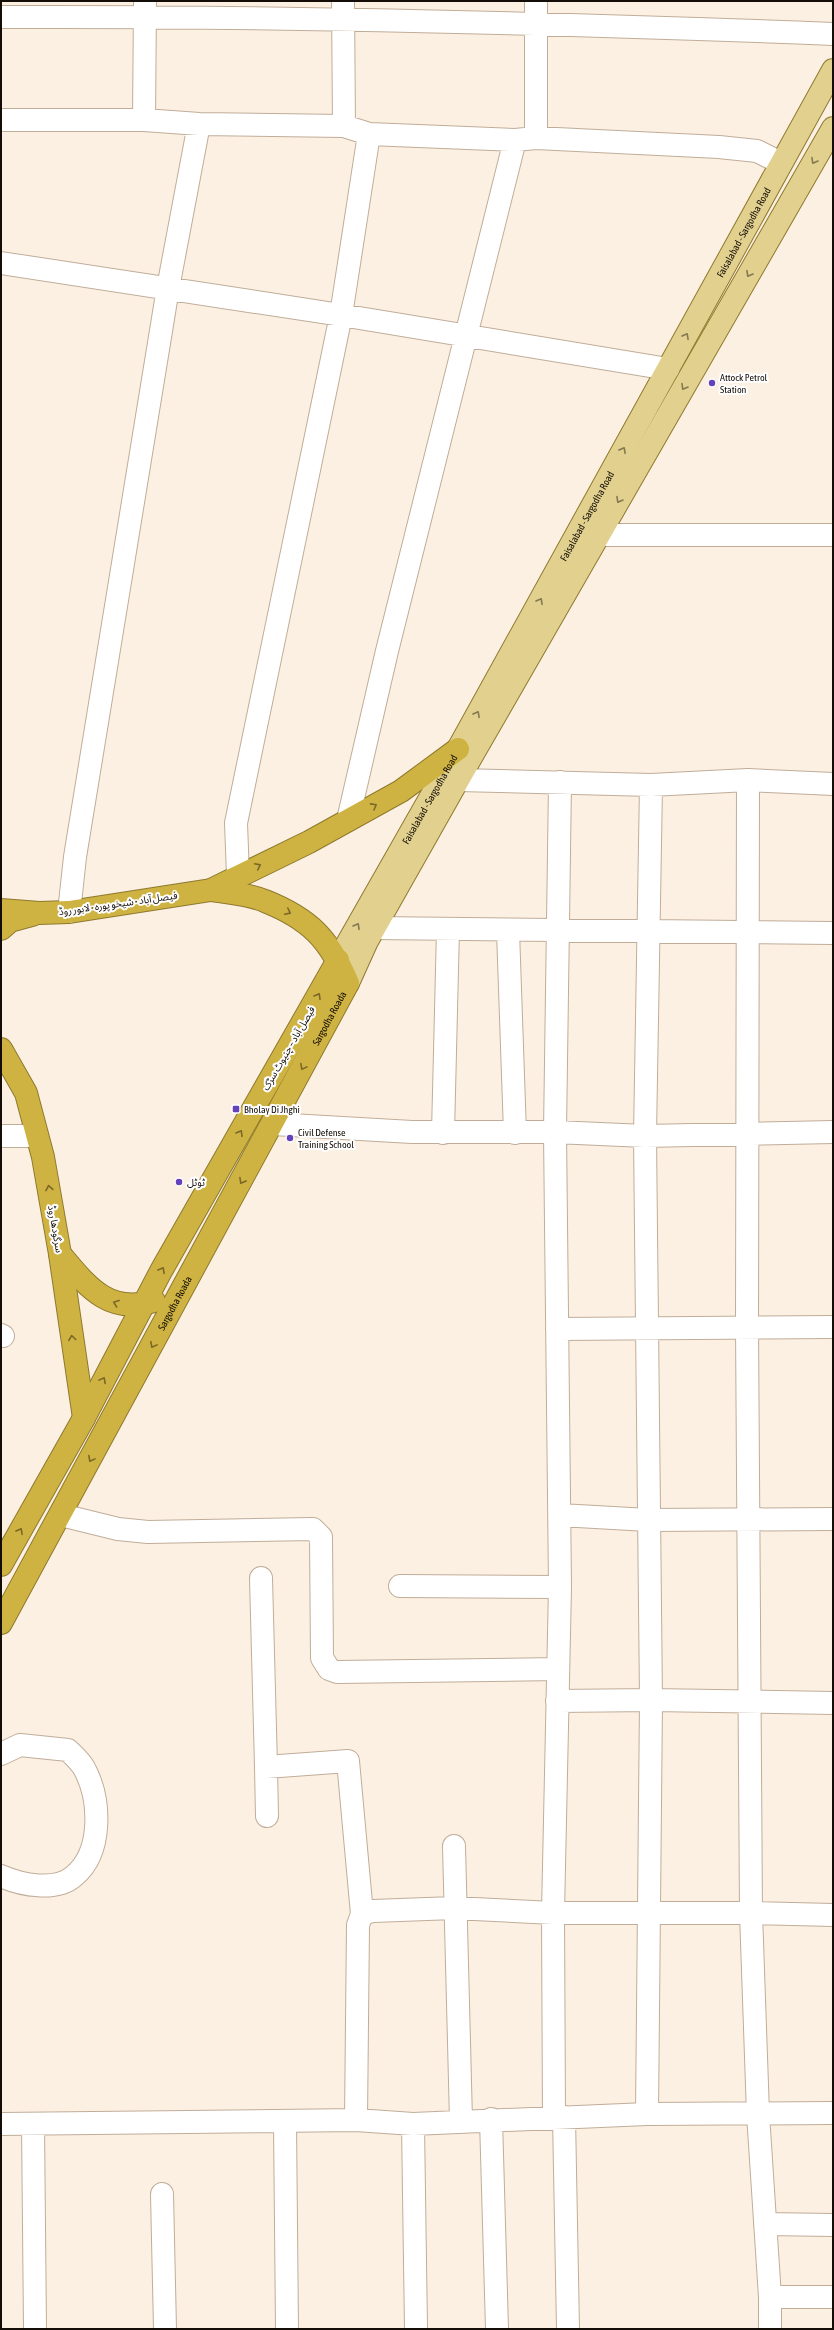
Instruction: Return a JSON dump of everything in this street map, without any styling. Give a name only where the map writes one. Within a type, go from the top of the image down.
[{"type":"highway","points":[[211,890],[348,820],[401,791],[458,748]]},
{"type":"highway","name":"فیصل آباد - شیخو پورہ - لاہور روڈ","points":[[1,910],[39,913],[69,912],[211,890]]},
{"type":"highway","points":[[211,890],[264,900],[305,921],[321,935],[338,960],[348,983]]},
{"type":"highway","points":[[1,929],[10,921],[39,913]]},
{"type":"highway","name":"فیصل آباد – چنیوٹ سڑک","points":[[143,1305],[338,960]]},
{"type":"highway","name":"Sargodha Roada","points":[[1,1623],[273,1124],[348,983]]},
{"type":"highway","name":"سرگودھا روڈ","points":[[1,1049],[26,1093],[36,1136],[43,1157],[60,1254],[84,1418]]},
{"type":"highway","points":[[60,1254],[83,1281],[101,1297],[124,1306],[143,1305],[181,1293]]},
{"type":"highway","points":[[1,1565],[84,1418],[143,1305]]},
{"type":"main road","name":"Faisalabad - Sargodha Road","points":[[338,960],[458,748],[833,70]]},
{"type":"main road","name":"Faisalabad - Sargodha Road","points":[[348,983],[374,928],[833,128]]},
{"type":"street","points":[[144,120],[145,9]]},
{"type":"street","points":[[1,17],[145,9],[536,12],[833,34]]},
{"type":"street","points":[[343,10],[344,126]]},
{"type":"street","points":[[348,820],[387,651],[468,336],[526,139],[536,12]]},
{"type":"street","points":[[1,120],[144,120],[199,124],[344,126],[369,134],[719,146],[757,151],[781,163]]},
{"type":"street","points":[[69,912],[75,858],[168,288],[199,124]]},
{"type":"street","points":[[238,876],[236,823],[341,315],[369,134]]},
{"type":"street","points":[[2,269],[168,288],[668,369]]},
{"type":"street","points":[[599,535],[833,535]]},
{"type":"street","points":[[458,780],[651,785],[748,780],[833,784]]},
{"type":"street","points":[[748,780],[747,934],[749,1133],[747,1326],[750,1913],[758,2114],[770,2297],[770,2329]]},
{"type":"street","points":[[560,782],[555,1132],[560,1587],[553,1913],[559,2117],[568,2329]]},
{"type":"street","points":[[646,2114],[651,1700],[645,1136],[647,933],[651,785]]},
{"type":"street","points":[[374,928],[557,930],[647,933],[833,933]]},
{"type":"street","points":[[443,1132],[448,929]]},
{"type":"street","points":[[508,930],[515,1133]]},
{"type":"street","points":[[273,1124],[443,1132],[555,1132],[645,1136],[833,1132]]},
{"type":"street","points":[[1,1136],[36,1136]]},
{"type":"street","points":[[557,1329],[747,1326],[833,1327]]},
{"type":"street","points":[[61,1515],[118,1529],[148,1532],[316,1530],[319,1533],[321,1543],[322,1658],[330,1669],[337,1672],[558,1670]]},
{"type":"street","points":[[560,1515],[648,1520],[833,1520]]},
{"type":"street","points":[[261,1578],[267,1816]]},
{"type":"street","points":[[400,1586],[560,1587]]},
{"type":"street","points":[[557,1701],[651,1700],[750,1703],[833,1703]]},
{"type":"street","points":[[1,1754],[20,1745],[68,1750],[84,1767],[93,1790],[96,1824],[90,1858],[74,1877],[53,1885],[17,1883],[1,1876]]},
{"type":"street","points":[[266,1766],[348,1761],[362,1914],[358,1925],[356,2120]]},
{"type":"street","points":[[454,1846],[454,1908],[460,2121]]},
{"type":"street","points":[[362,1914],[373,1911],[454,1908],[553,1913],[648,1912],[833,1915]]},
{"type":"street","points":[[1,2124],[356,2120],[413,2124],[646,2114],[833,2114]]},
{"type":"street","points":[[491,2120],[497,2329]]},
{"type":"street","points":[[285,2122],[287,2329]]},
{"type":"street","points":[[34,2124],[35,2329]]},
{"type":"street","points":[[413,2124],[416,2329]]},
{"type":"street","points":[[162,2194],[165,2329]]},
{"type":"street","points":[[765,2224],[833,2225]]},
{"type":"street","points":[[770,2297],[833,2297]]},
{"type":"place","name":"Attock Petrol Station","points":[[712,383]]},
{"type":"place","name":"Bholay Di Jhghi","points":[[236,1109]]},
{"type":"place","name":"Civil Defense Training School","points":[[290,1138]]},
{"type":"place","name":"ٹوٹل","points":[[179,1182]]}]
